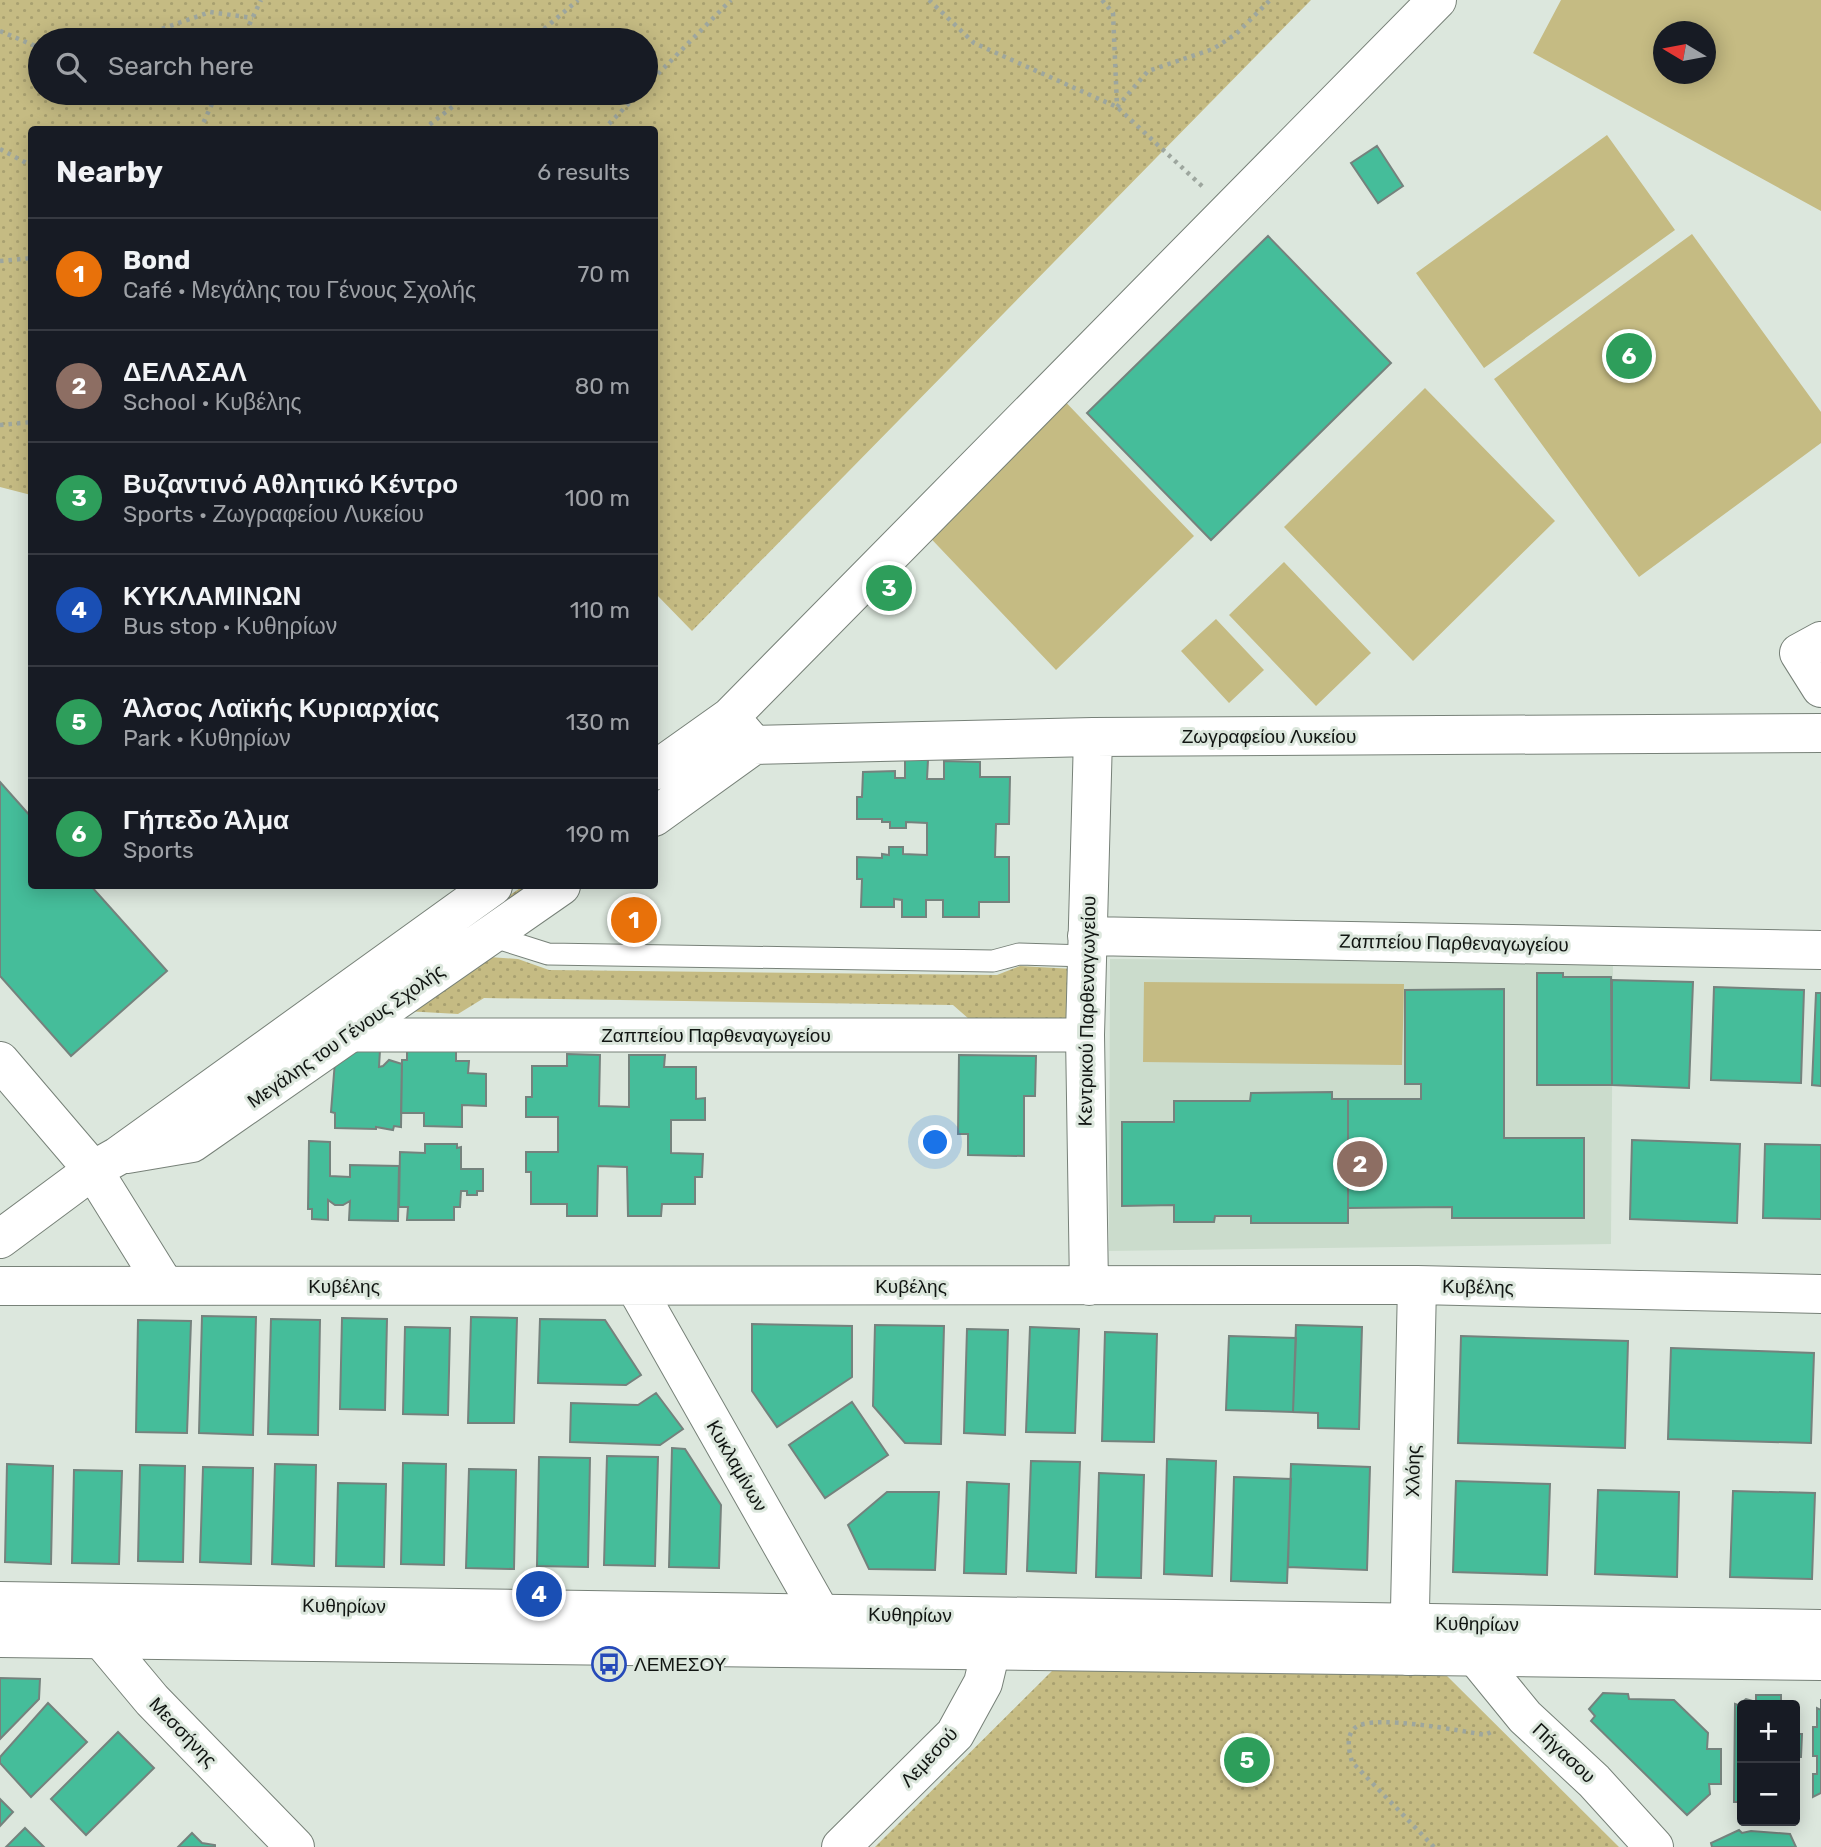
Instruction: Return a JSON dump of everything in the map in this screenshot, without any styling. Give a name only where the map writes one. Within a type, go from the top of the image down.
[{"type":"street","points":[[658,813],[742,731],[1228,211],[1437,0]]},
{"type":"street","points":[[1810,647],[1821,688]]},
{"type":"street","points":[[658,769],[742,731]]},
{"type":"street","name":"Ζωγραφείου Λυκείου","points":[[742,731],[1093,737],[1821,733]]},
{"type":"street","name":"Κεντρικού Παρθεναγωγείου","points":[[1088,1286],[1085,1035],[1093,737]]},
{"type":"street","name":"Μεγάλης του Γένους Σχολής","points":[[0,1239],[490,889]]},
{"type":"street","name":"Μεγάλης του Γένους Σχολής","points":[[106,1163],[192,1143],[557,889]]},
{"type":"street","name":"Ζαππείου Παρθεναγωγείου","points":[[1087,946],[1821,950]]},
{"type":"street","points":[[310,1016],[347,1035]]},
{"type":"street","name":"Ζαππείου Παρθεναγωγείου","points":[[347,1035],[1085,1035]]},
{"type":"street","points":[[0,1062],[106,1163],[165,1286]]},
{"type":"street","name":"Κυβέλης","points":[[0,1286],[1417,1285],[1821,1294]]},
{"type":"street","name":"Χλόης","points":[[1409,1639],[1417,1285]]},
{"type":"street","name":"Κυκλαμίνων","points":[[635,1286],[827,1631]]},
{"type":"street","name":"Κυθηρίων","points":[[0,1601],[102,1621]]},
{"type":"street","name":"Κυθηρίων","points":[[0,1638],[102,1621],[1409,1639],[1476,1657],[1821,1661]]},
{"type":"street","name":"Μεσσήνης","points":[[102,1621],[152,1700],[295,1847]]},
{"type":"street","name":"Κυθηρίων","points":[[827,1631],[991,1650],[1821,1629]]},
{"type":"street","name":"Λεμεσού","points":[[841,1847],[955,1734],[983,1683],[991,1650]]},
{"type":"street","name":"Πήγασου","points":[[1476,1657],[1525,1717],[1594,1781],[1654,1847]]},
{"type":"lane","points":[[491,936],[548,954],[993,961],[1018,954],[1087,946]]},
{"type":"path","points":[[248,28],[261,0]]},
{"type":"path","points":[[545,28],[578,0]]},
{"type":"path","points":[[658,74],[731,0]]},
{"type":"path","points":[[929,0],[974,43],[1117,107],[1228,211]]},
{"type":"path","points":[[1102,0],[1113,13],[1117,107]]},
{"type":"path","points":[[1117,107],[1148,71],[1213,49],[1236,34],[1270,0]]},
{"type":"path","points":[[164,28],[210,12],[253,18]]},
{"type":"path","points":[[0,31],[28,43]]},
{"type":"path","points":[[202,126],[211,105]]},
{"type":"path","points":[[429,126],[455,105]]},
{"type":"path","points":[[607,126],[627,105]]},
{"type":"path","points":[[0,149],[28,164]]},
{"type":"path","points":[[0,261],[28,258]]},
{"type":"path","points":[[0,425],[28,422]]},
{"type":"path","points":[[1434,1847],[1352,1762],[1348,1749],[1350,1735],[1356,1727],[1366,1723],[1390,1723],[1485,1735]]},
{"type":"shaded area","points":[[0,0],[1311,0],[692,631],[658,596],[658,126],[28,126],[28,494],[0,487]]},
{"type":"shaded area","points":[[1561,0],[1821,0],[1821,211],[1533,53]]},
{"type":"shaded area","points":[[1607,135],[1675,230],[1484,368],[1416,273]]},
{"type":"shaded area","points":[[1692,234],[1821,412],[1821,443],[1639,577],[1494,379]]},
{"type":"shaded area","points":[[1425,388],[1555,521],[1413,661],[1284,527]]},
{"type":"shaded area","points":[[1056,392],[1194,536],[1056,670],[919,526]]},
{"type":"shaded area","points":[[1284,562],[1371,653],[1316,706],[1229,615]]},
{"type":"shaded area","points":[[1216,619],[1264,670],[1229,703],[1181,651]]},
{"type":"shaded area","points":[[519,889],[540,889],[447,954],[518,959],[549,970],[997,975],[1020,966],[1074,969],[1072,1021],[969,1019],[953,1005],[484,998],[458,1014],[387,1010],[354,1003]]},
{"type":"shaded area","points":[[1110,959],[1613,962],[1611,1244],[1109,1251]]},
{"type":"shaded area","points":[[1144,982],[1404,984],[1402,1065],[1143,1062]]},
{"type":"shaded area","points":[[1056,1667],[1443,1672],[1619,1847],[875,1847]]},
{"type":"building","points":[[1377,146],[1403,186],[1378,203],[1351,163]]},
{"type":"building","points":[[1268,236],[1391,363],[1211,540],[1087,413]]},
{"type":"building","points":[[905,760],[928,760],[927,779],[944,779],[944,761],[980,762],[980,777],[1010,777],[1009,824],[996,824],[995,857],[1009,857],[1009,902],[979,902],[979,917],[943,917],[943,900],[926,900],[926,917],[902,917],[902,900],[894,899],[894,907],[861,907],[862,879],[857,879],[857,857],[882,858],[882,854],[889,855],[889,847],[903,847],[903,854],[927,855],[927,823],[906,822],[906,828],[890,828],[890,822],[882,822],[882,819],[857,819],[857,797],[862,797],[863,772],[895,771],[895,778],[905,778]]},
{"type":"building","points":[[0,782],[28,814],[28,889],[94,889],[167,971],[71,1056],[0,976]]},
{"type":"building","points":[[1537,973],[1563,973],[1563,977],[1611,977],[1612,1085],[1537,1085]]},
{"type":"building","points":[[1612,980],[1693,982],[1689,1088],[1612,1085]]},
{"type":"building","points":[[1714,987],[1804,990],[1801,1083],[1711,1080]]},
{"type":"building","points":[[1504,989],[1504,1138],[1584,1138],[1584,1218],[1452,1218],[1452,1207],[1348,1208],[1348,1099],[1421,1099],[1421,1084],[1405,1084],[1405,990]]},
{"type":"building","points":[[1816,993],[1821,993],[1821,1086],[1812,1085]]},
{"type":"building","points":[[407,1048],[456,1049],[456,1061],[469,1061],[468,1073],[486,1074],[486,1106],[462,1105],[462,1127],[424,1126],[424,1113],[401,1113],[402,1060],[407,1060]]},
{"type":"building","points":[[347,1049],[380,1050],[379,1067],[389,1060],[402,1064],[401,1127],[394,1126],[393,1130],[376,1127],[335,1128],[335,1113],[331,1112],[335,1061]]},
{"type":"building","points":[[567,1054],[600,1055],[599,1106],[629,1107],[629,1055],[665,1055],[664,1067],[696,1067],[696,1099],[705,1098],[705,1120],[671,1120],[671,1153],[703,1154],[702,1177],[695,1177],[695,1204],[662,1204],[661,1216],[628,1216],[627,1167],[598,1166],[597,1216],[567,1216],[567,1204],[531,1204],[531,1172],[526,1172],[526,1152],[558,1152],[558,1117],[526,1117],[526,1097],[532,1097],[532,1066],[567,1066]]},
{"type":"building","points":[[959,1055],[1036,1056],[1035,1096],[1024,1096],[1024,1156],[968,1155],[968,1134],[958,1134]]},
{"type":"building","points":[[1332,1092],[1332,1099],[1348,1099],[1348,1223],[1251,1223],[1251,1216],[1215,1216],[1214,1222],[1174,1222],[1174,1205],[1122,1206],[1122,1122],[1174,1122],[1174,1101],[1250,1101],[1251,1093]]},
{"type":"building","points":[[1632,1140],[1740,1144],[1737,1223],[1630,1219]]},
{"type":"building","points":[[309,1141],[330,1142],[330,1176],[350,1177],[350,1165],[399,1166],[398,1221],[349,1220],[350,1201],[335,1205],[328,1200],[328,1220],[312,1219],[312,1209],[308,1209]]},
{"type":"building","points":[[425,1144],[457,1144],[457,1148],[461,1147],[461,1169],[483,1169],[483,1191],[477,1191],[477,1195],[467,1195],[467,1191],[461,1191],[460,1207],[454,1207],[454,1220],[407,1220],[408,1207],[399,1207],[400,1152],[425,1153]]},
{"type":"building","points":[[1765,1144],[1821,1145],[1821,1219],[1763,1218]]},
{"type":"building","points":[[202,1316],[256,1317],[253,1435],[199,1433]]},
{"type":"building","points":[[471,1317],[517,1318],[514,1423],[468,1423]]},
{"type":"building","points":[[342,1318],[387,1319],[385,1410],[340,1409]]},
{"type":"building","points":[[271,1319],[320,1320],[318,1435],[268,1434]]},
{"type":"building","points":[[540,1319],[605,1320],[641,1375],[626,1385],[538,1383]]},
{"type":"building","points":[[138,1320],[191,1321],[187,1433],[136,1432]]},
{"type":"building","points":[[752,1324],[852,1326],[852,1377],[777,1427],[752,1391]]},
{"type":"building","points":[[875,1325],[944,1326],[941,1444],[905,1443],[873,1406]]},
{"type":"building","points":[[1296,1325],[1362,1327],[1359,1429],[1318,1428],[1318,1413],[1293,1412]]},
{"type":"building","points":[[405,1327],[450,1328],[448,1415],[403,1414]]},
{"type":"building","points":[[1030,1327],[1079,1329],[1075,1433],[1026,1432]]},
{"type":"building","points":[[967,1329],[1008,1330],[1005,1435],[964,1433]]},
{"type":"building","points":[[1105,1332],[1157,1334],[1154,1442],[1102,1441]]},
{"type":"building","points":[[1229,1336],[1296,1338],[1293,1412],[1226,1410]]},
{"type":"building","points":[[1461,1336],[1628,1341],[1625,1448],[1458,1443]]},
{"type":"building","points":[[1671,1348],[1814,1353],[1811,1443],[1668,1439]]},
{"type":"building","points":[[656,1393],[683,1429],[660,1445],[570,1442],[571,1403],[638,1405]]},
{"type":"building","points":[[852,1402],[888,1455],[825,1498],[789,1445]]},
{"type":"building","points":[[672,1448],[685,1449],[721,1505],[719,1568],[669,1567]]},
{"type":"building","points":[[607,1456],[658,1457],[655,1566],[604,1565]]},
{"type":"building","points":[[539,1457],[590,1458],[588,1567],[537,1566]]},
{"type":"building","points":[[1167,1459],[1216,1461],[1212,1576],[1164,1574]]},
{"type":"building","points":[[1031,1461],[1080,1462],[1076,1573],[1027,1571]]},
{"type":"building","points":[[403,1463],[446,1464],[444,1565],[401,1564]]},
{"type":"building","points":[[7,1464],[53,1466],[51,1564],[5,1562]]},
{"type":"building","points":[[275,1464],[316,1465],[314,1566],[272,1564]]},
{"type":"building","points":[[1291,1464],[1370,1467],[1367,1570],[1288,1567]]},
{"type":"building","points":[[140,1465],[185,1466],[183,1562],[138,1561]]},
{"type":"building","points":[[203,1467],[253,1468],[251,1564],[200,1562]]},
{"type":"building","points":[[469,1469],[516,1470],[514,1569],[466,1568]]},
{"type":"building","points":[[74,1470],[122,1471],[119,1564],[72,1563]]},
{"type":"building","points":[[1099,1473],[1144,1475],[1141,1578],[1096,1577]]},
{"type":"building","points":[[1234,1477],[1291,1479],[1287,1583],[1231,1581]]},
{"type":"building","points":[[1456,1481],[1550,1484],[1547,1575],[1453,1572]]},
{"type":"building","points":[[967,1482],[1009,1484],[1006,1574],[964,1573]]},
{"type":"building","points":[[338,1483],[386,1484],[384,1567],[336,1566]]},
{"type":"building","points":[[1598,1490],[1679,1492],[1677,1577],[1595,1574]]},
{"type":"building","points":[[1733,1491],[1815,1493],[1812,1579],[1730,1577]]},
{"type":"building","points":[[887,1492],[939,1492],[935,1570],[869,1569],[848,1525]]},
{"type":"building","points":[[0,1678],[40,1679],[39,1699],[0,1739]]},
{"type":"building","points":[[1603,1693],[1628,1694],[1629,1699],[1674,1700],[1708,1733],[1707,1749],[1721,1749],[1721,1784],[1709,1784],[1710,1794],[1687,1815],[1591,1721],[1595,1716],[1589,1709]]},
{"type":"building","points":[[1756,1695],[1781,1695],[1781,1700],[1756,1700]]},
{"type":"building","points":[[48,1703],[87,1742],[31,1797],[0,1763],[0,1757]]},
{"type":"building","points":[[1735,1704],[1737,1705],[1737,1802],[1734,1802]]},
{"type":"building","points":[[1817,1708],[1821,1710],[1821,1793],[1813,1797],[1813,1774],[1817,1774],[1817,1756],[1813,1756],[1813,1727],[1817,1727]]},
{"type":"building","points":[[118,1732],[154,1768],[86,1835],[51,1799]]},
{"type":"building","points":[[1800,1734],[1802,1734],[1801,1757]]},
{"type":"building","points":[[0,1799],[13,1812],[0,1826]]},
{"type":"building","points":[[25,1828],[44,1847],[6,1847]]},
{"type":"building","points":[[1739,1830],[1742,1833],[1751,1831],[1790,1834],[1796,1847],[1712,1847],[1711,1843]]},
{"type":"building","points":[[192,1833],[202,1843],[215,1847],[178,1847]]},
{"type":"place","name":"Γήπεδο Άλμα","points":[[1629,356]]},
{"type":"place","name":"Βυζαντινό Αθλητικό Κέντρο","points":[[889,588]]},
{"type":"place","name":"Bond","points":[[634,920]]},
{"type":"place","name":"ΔΕΛΑΣΑΛ","points":[[1360,1164]]},
{"type":"place","name":"ΚΥΚΛΑΜΙΝΩΝ","points":[[539,1594]]},
{"type":"place","name":"ΛΕΜΕΣΟΥ","points":[[609,1664]]},
{"type":"place","name":"Άλσος Λαϊκής Κυριαρχίας","points":[[1247,1760]]}]
